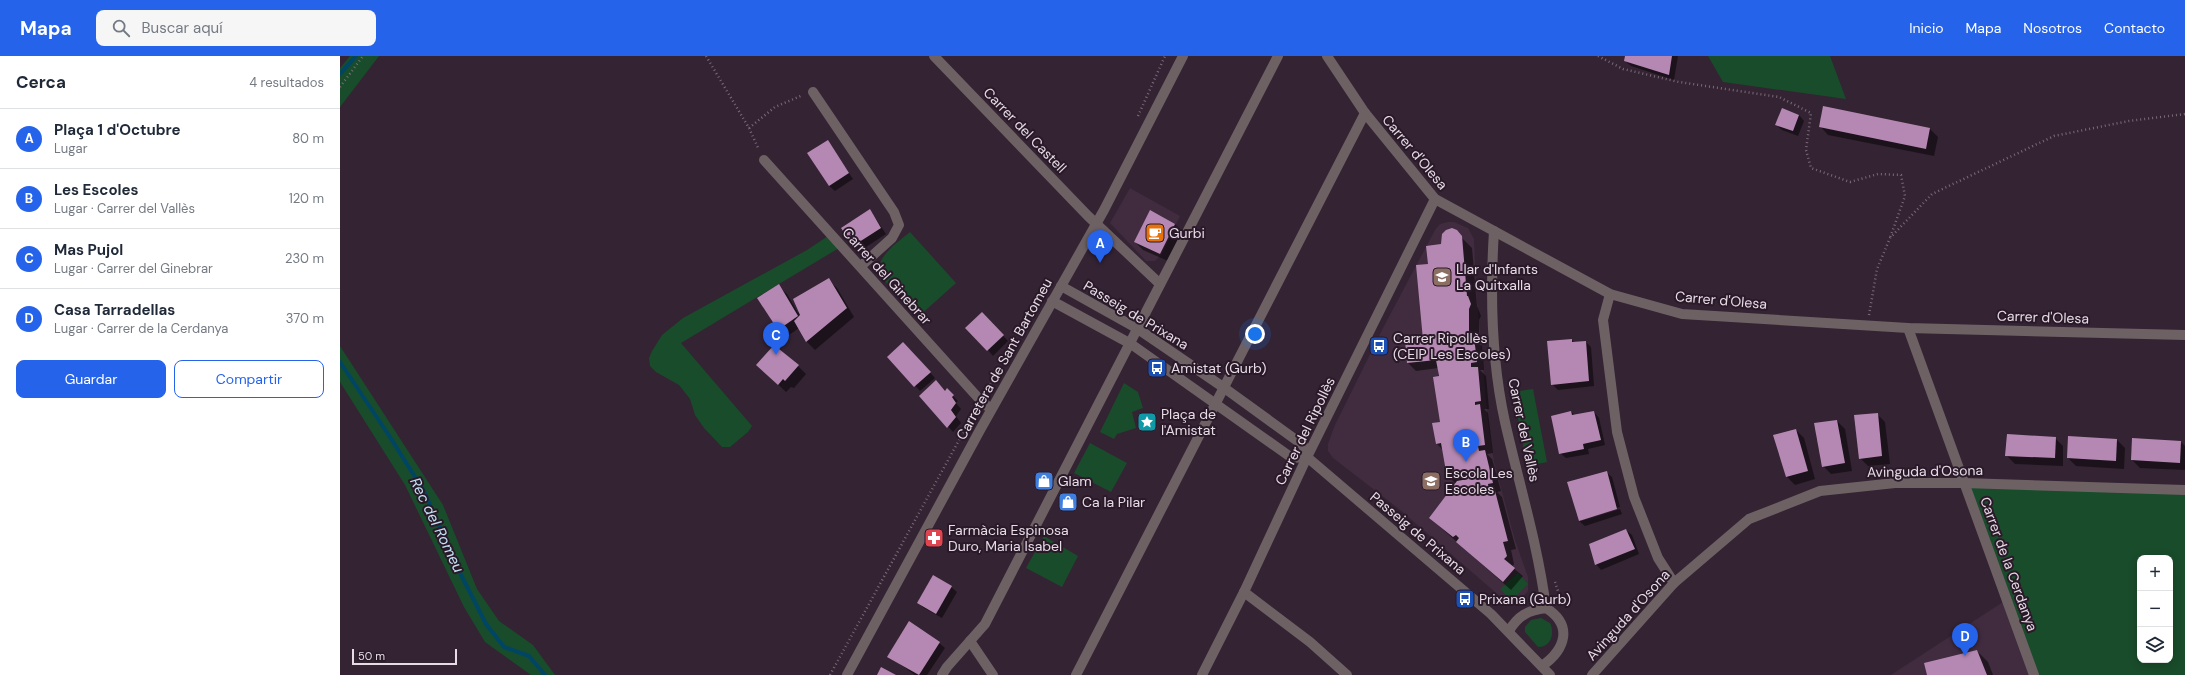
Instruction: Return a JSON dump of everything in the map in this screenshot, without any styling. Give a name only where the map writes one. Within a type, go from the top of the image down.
[{"type":"street","name":"Carrer del Castell","points":[[934,56],[1096,224]]},
{"type":"street","name":"Carretera de Sant Bartomeu","points":[[847,675],[992,409],[1096,224],[1183,56]]},
{"type":"street","points":[[942,675],[946,667],[985,624],[1105,389],[1131,344],[1160,284],[1278,56]]},
{"type":"street","name":"Carrer d'Olesa","points":[[1328,56],[1365,113],[1435,199],[1610,294],[1682,314],[1908,328],[2185,335]]},
{"type":"street","points":[[813,92],[894,212],[899,225],[892,238],[861,266]]},
{"type":"street","points":[[1076,675],[1365,113]]},
{"type":"street","name":"Carrer del Ginebrar","points":[[764,160],[981,401],[992,409]]},
{"type":"street","name":"Carrer del Ripollès","points":[[1202,675],[1244,592],[1307,457],[1435,199]]},
{"type":"street","points":[[1096,224],[1160,284]]},
{"type":"street","name":"Carrer del Vallès","points":[[1494,231],[1491,285],[1498,373],[1505,421],[1541,571],[1546,608]]},
{"type":"street","name":"Passeig de Prixana","points":[[1061,286],[1138,329],[1223,387],[1303,445],[1307,457],[1509,631]]},
{"type":"street","points":[[1610,294],[1603,320],[1617,432],[1634,497],[1658,558],[1674,583]]},
{"type":"street","name":"Passeig de Prixana","points":[[1052,301],[1131,344],[1292,458],[1307,457]]},
{"type":"street","name":"Carrer de la Cerdanya","points":[[1908,328],[2034,675]]},
{"type":"street","name":"Avinguda d'Osona","points":[[1592,675],[1674,583],[1749,519],[1820,491],[1895,483],[1964,482],[2185,490]]},
{"type":"street","points":[[1244,592],[1310,642],[1347,675]]},
{"type":"street","points":[[1542,666],[1550,660],[1561,645],[1563,639],[1561,622],[1556,615],[1546,608],[1528,612],[1520,617],[1509,631],[1550,675]]},
{"type":"street","points":[[970,641],[993,675]]},
{"type":"path","points":[[340,87],[363,56]]},
{"type":"path","points":[[706,56],[749,128],[764,160]]},
{"type":"path","points":[[1598,56],[1623,69],[1679,82],[1779,97],[1811,113],[1806,150],[1811,168],[1850,182],[1878,174],[1901,175],[1905,196],[1877,269],[1867,325]]},
{"type":"path","points":[[749,128],[775,107],[813,92]]},
{"type":"path","points":[[1890,238],[1932,194],[2054,136],[2129,121],[2185,114]]},
{"type":"shaded area","points":[[1130,188],[1180,216],[1162,254],[1155,261],[1146,261],[1110,223]]},
{"type":"shaded area","name":"Escola Les Escoles","points":[[1454,222],[1468,228],[1474,239],[1476,289],[1488,422],[1494,462],[1515,540],[1528,577],[1528,591],[1522,598],[1515,601],[1509,602],[1503,599],[1399,509],[1333,458],[1328,451],[1328,444],[1334,427],[1383,328],[1435,230],[1440,224]]},
{"type":"shaded area","points":[[2003,602],[2030,675],[1891,675],[1900,669]]},
{"type":"green space","points":[[350,56],[379,56],[340,107],[340,68]]},
{"type":"green space","points":[[1708,56],[1830,56],[1846,99],[1723,82]]},
{"type":"green space","points":[[910,232],[956,283],[918,317],[879,275],[879,268],[884,256],[893,246]]},
{"type":"green space","points":[[828,236],[839,248],[681,343],[752,426],[748,432],[730,447],[722,447],[704,428],[695,415],[690,399],[679,385],[656,372],[650,366],[649,358],[652,351],[662,335],[683,318],[807,250]]},
{"type":"green space","points":[[340,346],[443,505],[477,589],[499,621],[533,645],[555,675],[531,675],[485,642],[464,607],[405,485],[340,382]]},
{"type":"green space","points":[[1124,383],[1138,392],[1143,408],[1132,412],[1136,428],[1117,434],[1114,439],[1100,432]]},
{"type":"green space","points":[[1533,389],[1547,462],[1527,466],[1513,392]]},
{"type":"green space","points":[[1090,443],[1127,463],[1111,492],[1074,473]]},
{"type":"green space","points":[[1962,483],[2185,490],[2185,675],[2034,675]]},
{"type":"green space","points":[[1044,536],[1078,556],[1062,587],[1026,568]]},
{"type":"green space","points":[[1518,573],[1528,584],[1511,601],[1500,589]]},
{"type":"green space","points":[[1541,618],[1550,623],[1552,635],[1551,639],[1546,645],[1538,647],[1525,632],[1525,627],[1531,620]]},
{"type":"building","points":[[1625,56],[1672,56],[1669,75],[1624,61]]},
{"type":"building","points":[[1823,106],[1930,128],[1926,149],[1819,127]]},
{"type":"building","points":[[1782,108],[1799,115],[1793,131],[1775,125]]},
{"type":"building","points":[[828,140],[849,173],[829,186],[807,153]]},
{"type":"building","points":[[870,209],[881,228],[853,246],[841,228]]},
{"type":"building","name":"Gurbi","points":[[1150,210],[1175,224],[1160,254],[1134,242]]},
{"type":"building","points":[[1452,228],[1457,230],[1462,236],[1467,296],[1471,304],[1469,309],[1469,336],[1474,337],[1477,362],[1471,363],[1471,367],[1478,367],[1481,401],[1475,402],[1475,405],[1480,404],[1485,445],[1478,446],[1479,451],[1485,450],[1493,483],[1488,484],[1489,489],[1494,487],[1508,541],[1503,542],[1507,556],[1504,559],[1515,568],[1503,582],[1456,542],[1459,538],[1456,535],[1453,537],[1429,518],[1457,481],[1468,479],[1467,473],[1447,477],[1441,443],[1436,444],[1432,423],[1440,422],[1433,377],[1439,376],[1436,360],[1407,363],[1405,341],[1423,340],[1416,265],[1428,264],[1426,246],[1441,244],[1442,234],[1446,230]]},
{"type":"building","points":[[829,278],[847,308],[806,342],[794,321],[800,315],[793,299]]},
{"type":"building","points":[[779,284],[798,316],[778,330],[757,298]]},
{"type":"building","points":[[982,312],[1004,335],[987,351],[965,328]]},
{"type":"building","points":[[1572,339],[1572,342],[1586,341],[1589,381],[1551,385],[1547,341]]},
{"type":"building","points":[[903,342],[931,372],[914,387],[887,357]]},
{"type":"building","points":[[774,345],[799,365],[785,381],[783,379],[778,385],[756,365]]},
{"type":"building","points":[[936,380],[945,391],[947,388],[954,395],[952,397],[956,403],[951,410],[956,417],[947,428],[919,396]]},
{"type":"building","points":[[1571,411],[1572,415],[1594,411],[1601,440],[1583,444],[1584,449],[1559,454],[1551,416]]},
{"type":"building","points":[[1878,413],[1882,456],[1859,459],[1854,415]]},
{"type":"building","points":[[1837,420],[1845,463],[1822,467],[1814,423]]},
{"type":"building","points":[[1796,429],[1808,471],[1786,477],[1773,435]]},
{"type":"building","points":[[2007,434],[2056,437],[2055,458],[2005,456]]},
{"type":"building","points":[[2068,436],[2117,439],[2116,461],[2067,458]]},
{"type":"building","points":[[2132,438],[2181,441],[2180,463],[2131,460]]},
{"type":"building","points":[[1607,471],[1617,509],[1579,521],[1567,482]]},
{"type":"building","points":[[1626,529],[1635,549],[1595,565],[1589,544]]},
{"type":"building","points":[[933,575],[952,586],[936,614],[917,603]]},
{"type":"building","points":[[909,621],[940,642],[919,675],[887,657]]},
{"type":"building","points":[[1977,650],[1987,675],[1927,675],[1924,663]]},
{"type":"building","points":[[881,667],[896,675],[877,675]]},
{"type":"waterway","points":[[340,74],[356,56]]},
{"type":"waterway","name":"Rec del Romeu","points":[[340,362],[425,493],[454,561],[486,624],[504,647],[529,656],[545,675]]},
{"type":"place","name":"Gurbi","points":[[1155,233]]},
{"type":"place","name":"Plaça 1 d'Octubre","points":[[1100,263]]},
{"type":"place","name":"Llar d'Infants La Quitxalla","points":[[1442,277]]},
{"type":"place","name":"Carrer Ripollès (CEIP Les Escoles)","points":[[1379,346]]},
{"type":"place","name":"Mas Pujol","points":[[776,355]]},
{"type":"place","name":"Amistat (Gurb)","points":[[1157,368]]},
{"type":"place","name":"Plaça de l'Amistat","points":[[1147,422]]},
{"type":"place","name":"Les Escoles","points":[[1466,462]]},
{"type":"place","name":"Glam","points":[[1044,481]]},
{"type":"place","name":"Escola Les Escoles","points":[[1431,481]]},
{"type":"place","name":"Ca la Pilar","points":[[1068,502]]},
{"type":"place","name":"Farmàcia Espinosa Duro, Maria Isabel","points":[[934,538]]},
{"type":"place","name":"Prixana (Gurb)","points":[[1465,599]]},
{"type":"place","name":"Casa Tarradellas","points":[[1965,656]]}]
